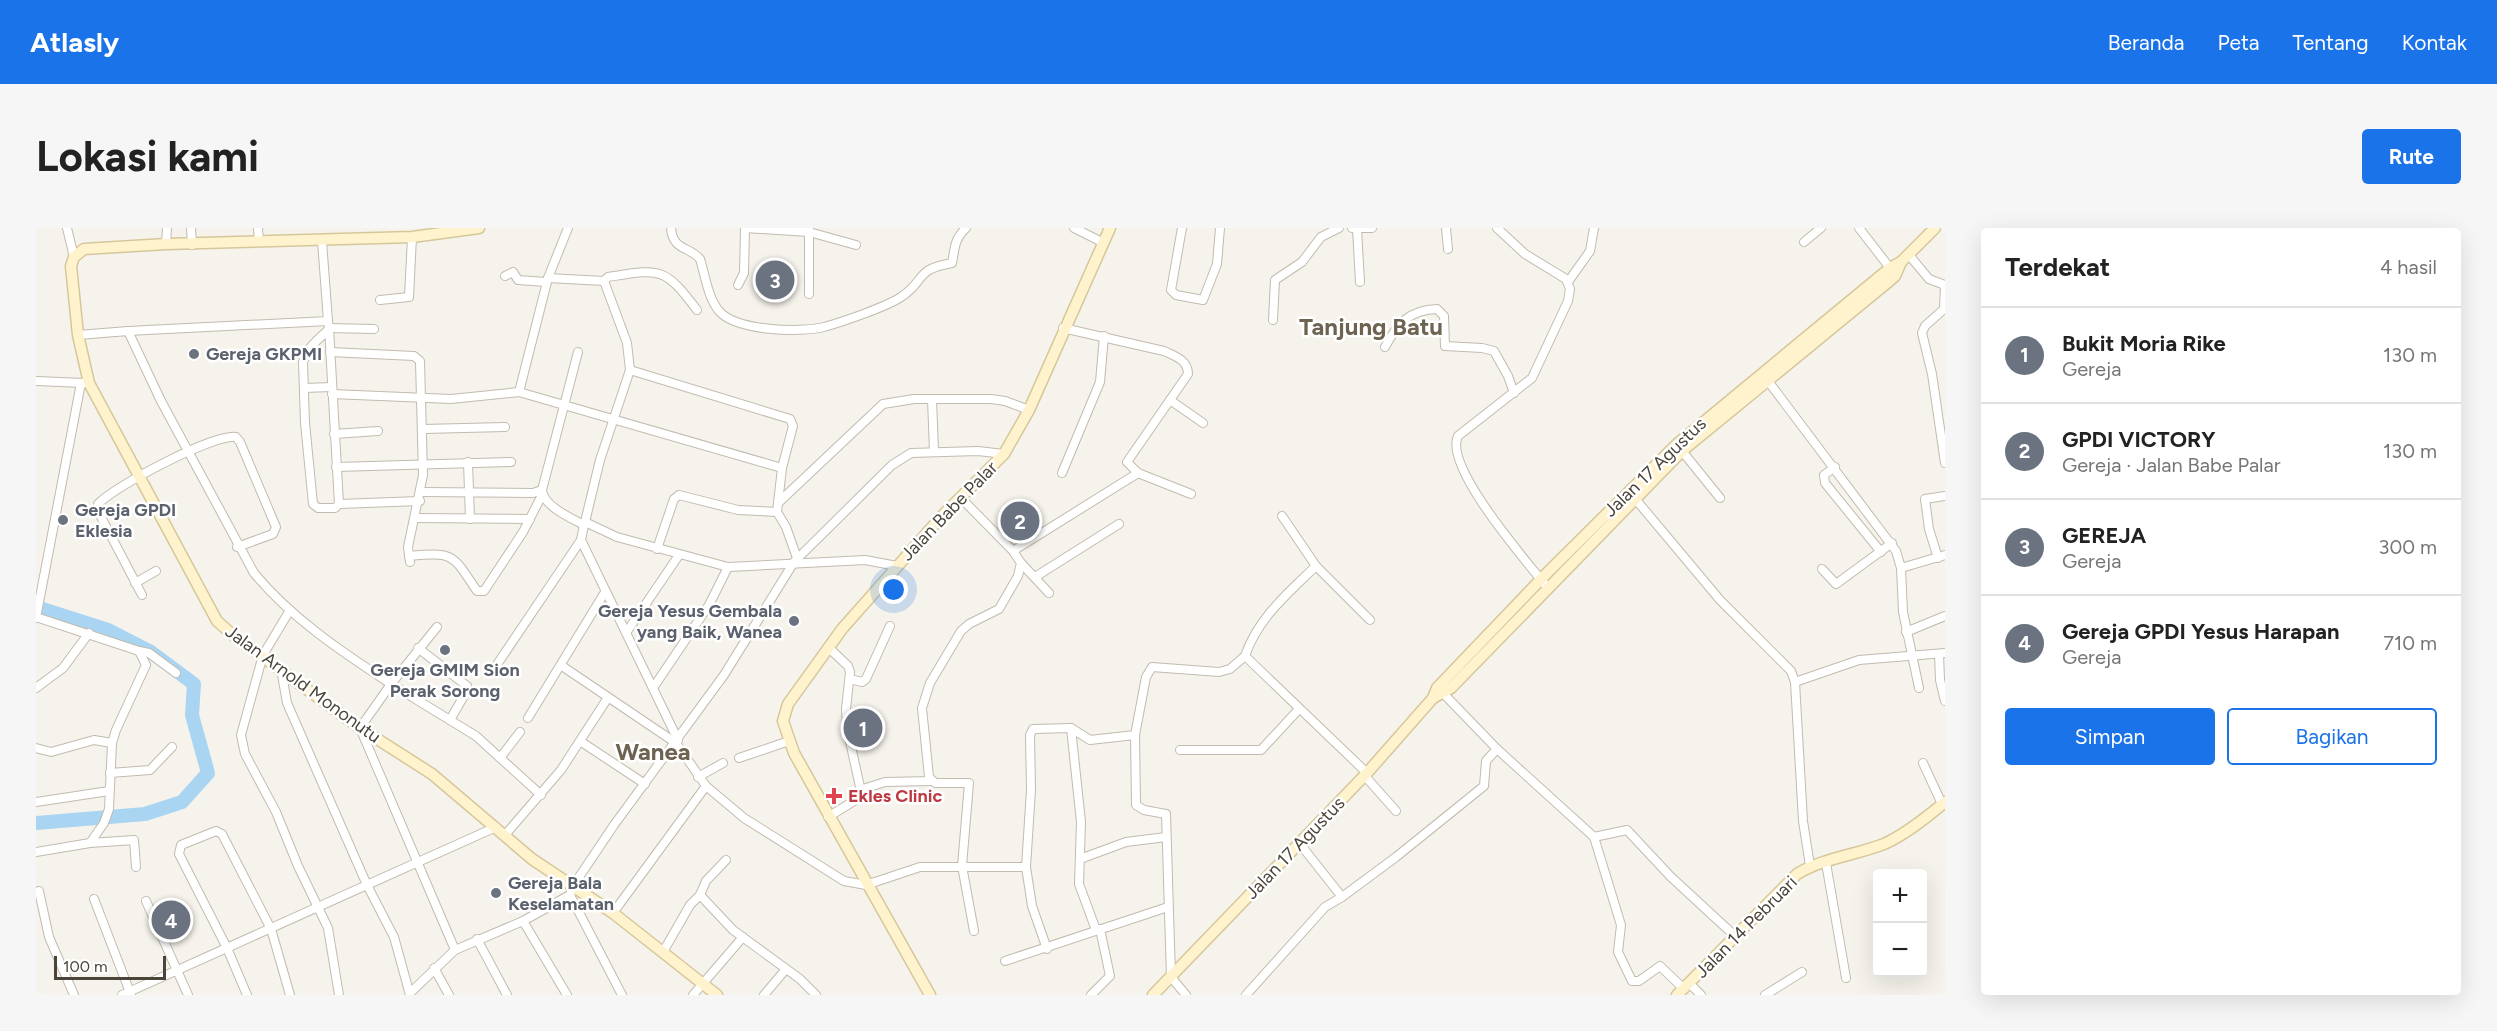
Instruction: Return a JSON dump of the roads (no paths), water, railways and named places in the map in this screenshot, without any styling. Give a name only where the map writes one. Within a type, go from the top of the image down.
[{"type":"street","points":[[67,228],[74,258],[84,249],[166,244],[322,241],[392,233],[412,237],[479,228]]},
{"type":"street","points":[[166,228],[166,244]]},
{"type":"street","points":[[191,228],[192,245]]},
{"type":"street","points":[[258,228],[259,242]]},
{"type":"street","points":[[519,392],[547,280],[568,228]]},
{"type":"street","points":[[671,228],[671,234],[681,249],[694,253],[700,260],[720,312],[742,325],[783,329],[823,328],[901,298],[923,273],[952,263],[955,241],[959,233],[966,228]]},
{"type":"street","points":[[738,285],[744,273],[745,228],[810,230],[856,245]]},
{"type":"street","points":[[1074,228],[1102,242]]},
{"type":"street","name":"Jalan Babe Palar","points":[[930,995],[828,817],[789,741],[783,721],[788,704],[829,648],[897,566],[960,496],[1004,454],[1029,410],[1063,328],[1110,228]]},
{"type":"street","points":[[1182,228],[1171,290],[1176,295],[1203,300],[1216,264],[1220,228]]},
{"type":"street","points":[[1273,320],[1275,280],[1302,262],[1321,237],[1339,228]]},
{"type":"street","points":[[1360,282],[1354,229],[1372,228]]},
{"type":"street","points":[[1446,228],[1448,249]]},
{"type":"street","points":[[1497,228],[1525,254],[1568,282]]},
{"type":"street","points":[[1544,583],[1498,525],[1473,488],[1462,468],[1455,444],[1458,436],[1534,375],[1568,301],[1568,282],[1590,251],[1594,228]]},
{"type":"street","points":[[1804,242],[1821,228]]},
{"type":"street","points":[[1858,228],[1890,268]]},
{"type":"street","name":"Jalan 17 Agustus","points":[[1633,496],[1677,444],[1887,283],[1895,276],[1905,259],[1935,228]]},
{"type":"street","points":[[809,294],[810,230]]},
{"type":"street","points":[[380,300],[409,297],[412,237]]},
{"type":"street","points":[[322,241],[339,504]]},
{"type":"street","name":"Jalan Arnold Mononutu","points":[[74,258],[72,273],[85,383],[212,614],[234,636],[360,728],[432,774],[571,891],[613,913],[717,995]]},
{"type":"street","points":[[1905,259],[1929,279],[1945,286],[1944,309],[1925,326],[1922,333],[1932,374],[1945,463]]},
{"type":"street","name":"Jalan 17 Agustus","points":[[1765,377],[1890,268],[1905,259]]},
{"type":"street","points":[[505,276],[513,272],[518,280],[604,281],[607,278],[651,271],[660,272],[677,286],[697,310]]},
{"type":"street","points":[[496,666],[581,540],[630,369],[627,343],[604,281]]},
{"type":"street","points":[[1385,347],[1405,318],[1416,312],[1437,309],[1444,316],[1445,345],[1494,351],[1509,376],[1514,393]]},
{"type":"street","points":[[329,326],[306,352],[304,388],[313,504],[318,508],[335,508],[339,504],[420,501]]},
{"type":"street","points":[[78,335],[128,331],[329,326],[374,329]]},
{"type":"street","points":[[1063,328],[1164,351],[1184,362],[1188,374],[1127,460],[1128,465],[1138,473],[1191,494]]},
{"type":"street","points":[[128,331],[237,547],[268,591],[345,654],[476,736],[541,795]]},
{"type":"street","points":[[1062,473],[1100,382],[1104,336]]},
{"type":"street","points":[[330,352],[418,358],[423,429],[422,492],[415,518],[410,559],[448,555],[457,560],[477,591],[484,591],[530,519],[542,492],[563,403],[578,352]]},
{"type":"street","points":[[630,369],[790,418],[793,426],[782,468],[777,512],[786,527],[796,560]]},
{"type":"street","points":[[1765,377],[1892,543],[1901,568],[1906,632],[1918,688]]},
{"type":"street","points":[[36,381],[85,383],[36,617],[149,653],[176,673]]},
{"type":"street","points":[[304,388],[422,399],[471,399],[519,392],[782,468]]},
{"type":"street","points":[[932,399],[934,452]]},
{"type":"street","points":[[778,503],[883,404],[903,400],[932,399],[1005,401],[1029,410]]},
{"type":"street","points":[[1170,400],[1203,423]]},
{"type":"street","name":"Jalan 17 Agustus","points":[[1153,995],[1366,774],[1438,693],[1544,583],[1727,406]]},
{"type":"street","points":[[423,429],[505,427]]},
{"type":"street","points":[[334,434],[378,431]]},
{"type":"street","points":[[142,596],[98,508],[100,501],[188,451],[223,436],[236,437],[240,442],[276,529],[273,534],[237,547]]},
{"type":"street","points":[[410,994],[434,968],[455,950],[523,921],[571,891],[736,658],[796,560],[904,455],[978,451],[1004,454]]},
{"type":"street","points":[[1682,452],[1720,498]]},
{"type":"street","points":[[468,462],[470,519]]},
{"type":"street","points":[[336,467],[511,462]]},
{"type":"street","points":[[1835,467],[1824,475],[1825,483],[1881,552]]},
{"type":"street","points":[[1013,551],[1138,473]]},
{"type":"street","points":[[422,492],[542,492],[585,524],[616,537],[728,567],[796,560],[875,560],[897,566]]},
{"type":"street","points":[[657,549],[674,499],[679,495],[747,512],[777,512]]},
{"type":"street","points":[[960,496],[1013,551],[1049,593]]},
{"type":"street","points":[[1633,496],[1720,600],[1788,667],[1795,682],[1803,821],[1810,866]]},
{"type":"street","points":[[1901,568],[1943,557],[1930,533],[1925,500],[1945,496]]},
{"type":"street","points":[[1282,516],[1316,566],[1370,620]]},
{"type":"street","points":[[415,518],[530,519]]},
{"type":"street","points":[[1035,577],[1119,524]]},
{"type":"street","points":[[581,540],[677,742],[698,777],[757,828],[844,881],[866,885],[920,867],[1026,867]]},
{"type":"street","points":[[1821,569],[1836,584],[1892,543]]},
{"type":"street","points":[[626,633],[679,555]]},
{"type":"street","points":[[932,781],[923,734],[922,708],[930,683],[964,628],[999,609],[1018,576],[1021,563]]},
{"type":"street","points":[[1186,995],[1171,977],[1164,813],[1144,810],[1136,805],[1135,735],[1146,677],[1152,667],[1219,672],[1230,669],[1245,656],[1250,641],[1266,617],[1316,566]]},
{"type":"street","points":[[653,688],[710,605],[728,567]]},
{"type":"street","points":[[135,583],[156,571]]},
{"type":"street","name":"Jalan 17 Agustus","points":[[1438,693],[1497,640],[1544,583]]},
{"type":"street","points":[[528,718],[562,666],[605,592]]},
{"type":"street","points":[[290,610],[262,655],[242,724],[242,743],[328,928],[339,995]]},
{"type":"street","points":[[1906,632],[1945,616]]},
{"type":"street","points":[[850,679],[857,682],[866,679],[890,626]]},
{"type":"street","points":[[437,627],[418,648],[360,728],[372,761],[418,861],[455,950]]},
{"type":"street","points":[[36,688],[63,668],[89,633]]},
{"type":"street","points":[[418,648],[467,686],[450,720]]},
{"type":"street","points":[[828,817],[861,798],[847,728],[850,679],[848,666],[829,648]]},
{"type":"street","points":[[90,843],[104,823],[109,810],[112,743],[128,703],[145,671],[145,659],[139,651]]},
{"type":"street","points":[[1795,682],[1859,660],[1942,653],[1940,680],[1945,701]]},
{"type":"street","points":[[1245,656],[1366,774],[1396,811]]},
{"type":"street","points":[[562,666],[607,699],[677,742]]},
{"type":"street","points":[[281,669],[287,704],[367,885],[394,937],[410,994]]},
{"type":"street","points":[[1438,693],[1594,837],[1621,925],[1618,952],[1632,981],[1639,981],[1660,966],[1684,989],[1701,995]]},
{"type":"street","points":[[505,835],[541,795],[607,699]]},
{"type":"street","points":[[1180,750],[1261,750],[1299,709]]},
{"type":"street","points":[[1047,949],[1032,906],[1026,867],[1031,790],[1030,733],[1035,728],[1071,728],[1090,740],[1135,735]]},
{"type":"street","points":[[1071,728],[1081,822],[1080,890],[1098,930],[1110,976],[1091,995]]},
{"type":"street","points":[[500,758],[520,732]]},
{"type":"street","points":[[36,747],[51,752],[94,740],[112,743]]},
{"type":"street","points":[[580,741],[645,784]]},
{"type":"street","points":[[739,758],[789,741]]},
{"type":"street","points":[[110,773],[150,770],[172,747]]},
{"type":"street","points":[[1246,995],[1325,907],[1342,897],[1484,786],[1486,762],[1497,748]]},
{"type":"street","points":[[698,777],[723,763]]},
{"type":"street","points":[[1923,763],[1943,803]]},
{"type":"street","points":[[860,790],[885,782],[969,783],[962,866],[974,931]]},
{"type":"street","points":[[613,913],[706,786]]},
{"type":"street","points":[[36,802],[109,791]]},
{"type":"street","name":"Jalan 14 Pebruari","points":[[1684,989],[1785,883],[1810,866],[1886,843],[1906,832],[1943,803]]},
{"type":"street","points":[[94,899],[128,994],[496,827]]},
{"type":"street","points":[[1594,837],[1627,830],[1671,877],[1735,936]]},
{"type":"street","points":[[247,995],[227,948],[179,854],[178,848],[212,832],[221,832],[271,929],[290,995]]},
{"type":"street","points":[[1080,859],[1126,842],[1166,837]]},
{"type":"street","points":[[36,852],[90,843],[134,840],[136,867]]},
{"type":"street","points":[[1299,844],[1342,897]]},
{"type":"street","points":[[663,952],[690,905],[700,895],[706,881],[726,860]]},
{"type":"street","points":[[1826,863],[1846,978]]},
{"type":"street","points":[[39,891],[49,937],[74,995]]},
{"type":"street","points":[[571,891],[622,995]]},
{"type":"street","points":[[700,895],[720,918],[816,995]]},
{"type":"street","points":[[146,901],[188,995]]},
{"type":"street","points":[[1005,961],[1047,949],[1168,907]]},
{"type":"street","points":[[523,921],[567,995]]},
{"type":"street","points":[[693,995],[743,937]]},
{"type":"street","points":[[477,939],[507,995]]},
{"type":"street","points":[[434,968],[449,995]]},
{"type":"street","points":[[764,995],[786,969]]},
{"type":"street","points":[[1765,995],[1802,972]]},
{"type":"waterway","points":[[36,607],[108,630],[151,652],[194,684],[192,715],[208,773],[182,802],[145,814],[36,823]]},
{"type":"place","name":"GEREJA","points":[[775,280]]},
{"type":"place","name":"Gereja GKPMI","points":[[194,354]]},
{"type":"place","name":"Gereja GPDI Eklesia","points":[[63,520]]},
{"type":"place","name":"GPDI VICTORY","points":[[1020,521]]},
{"type":"place","name":"Gereja Yesus Gembala yang Baik, Wanea","points":[[794,621]]},
{"type":"place","name":"Gereja GMIM Sion Perak Sorong","points":[[445,650]]},
{"type":"place","name":"Bukit Moria Rike","points":[[863,728]]},
{"type":"place","name":"Ekles Clinic","points":[[834,796]]},
{"type":"place","name":"Gereja Bala Keselamatan","points":[[496,893]]},
{"type":"place","name":"Gereja GPDI Yesus Harapan","points":[[171,920]]},
{"type":"district","name":"Tanjung Batu","points":[[1371,327]]},
{"type":"district","name":"Wanea","points":[[653,752]]}]
